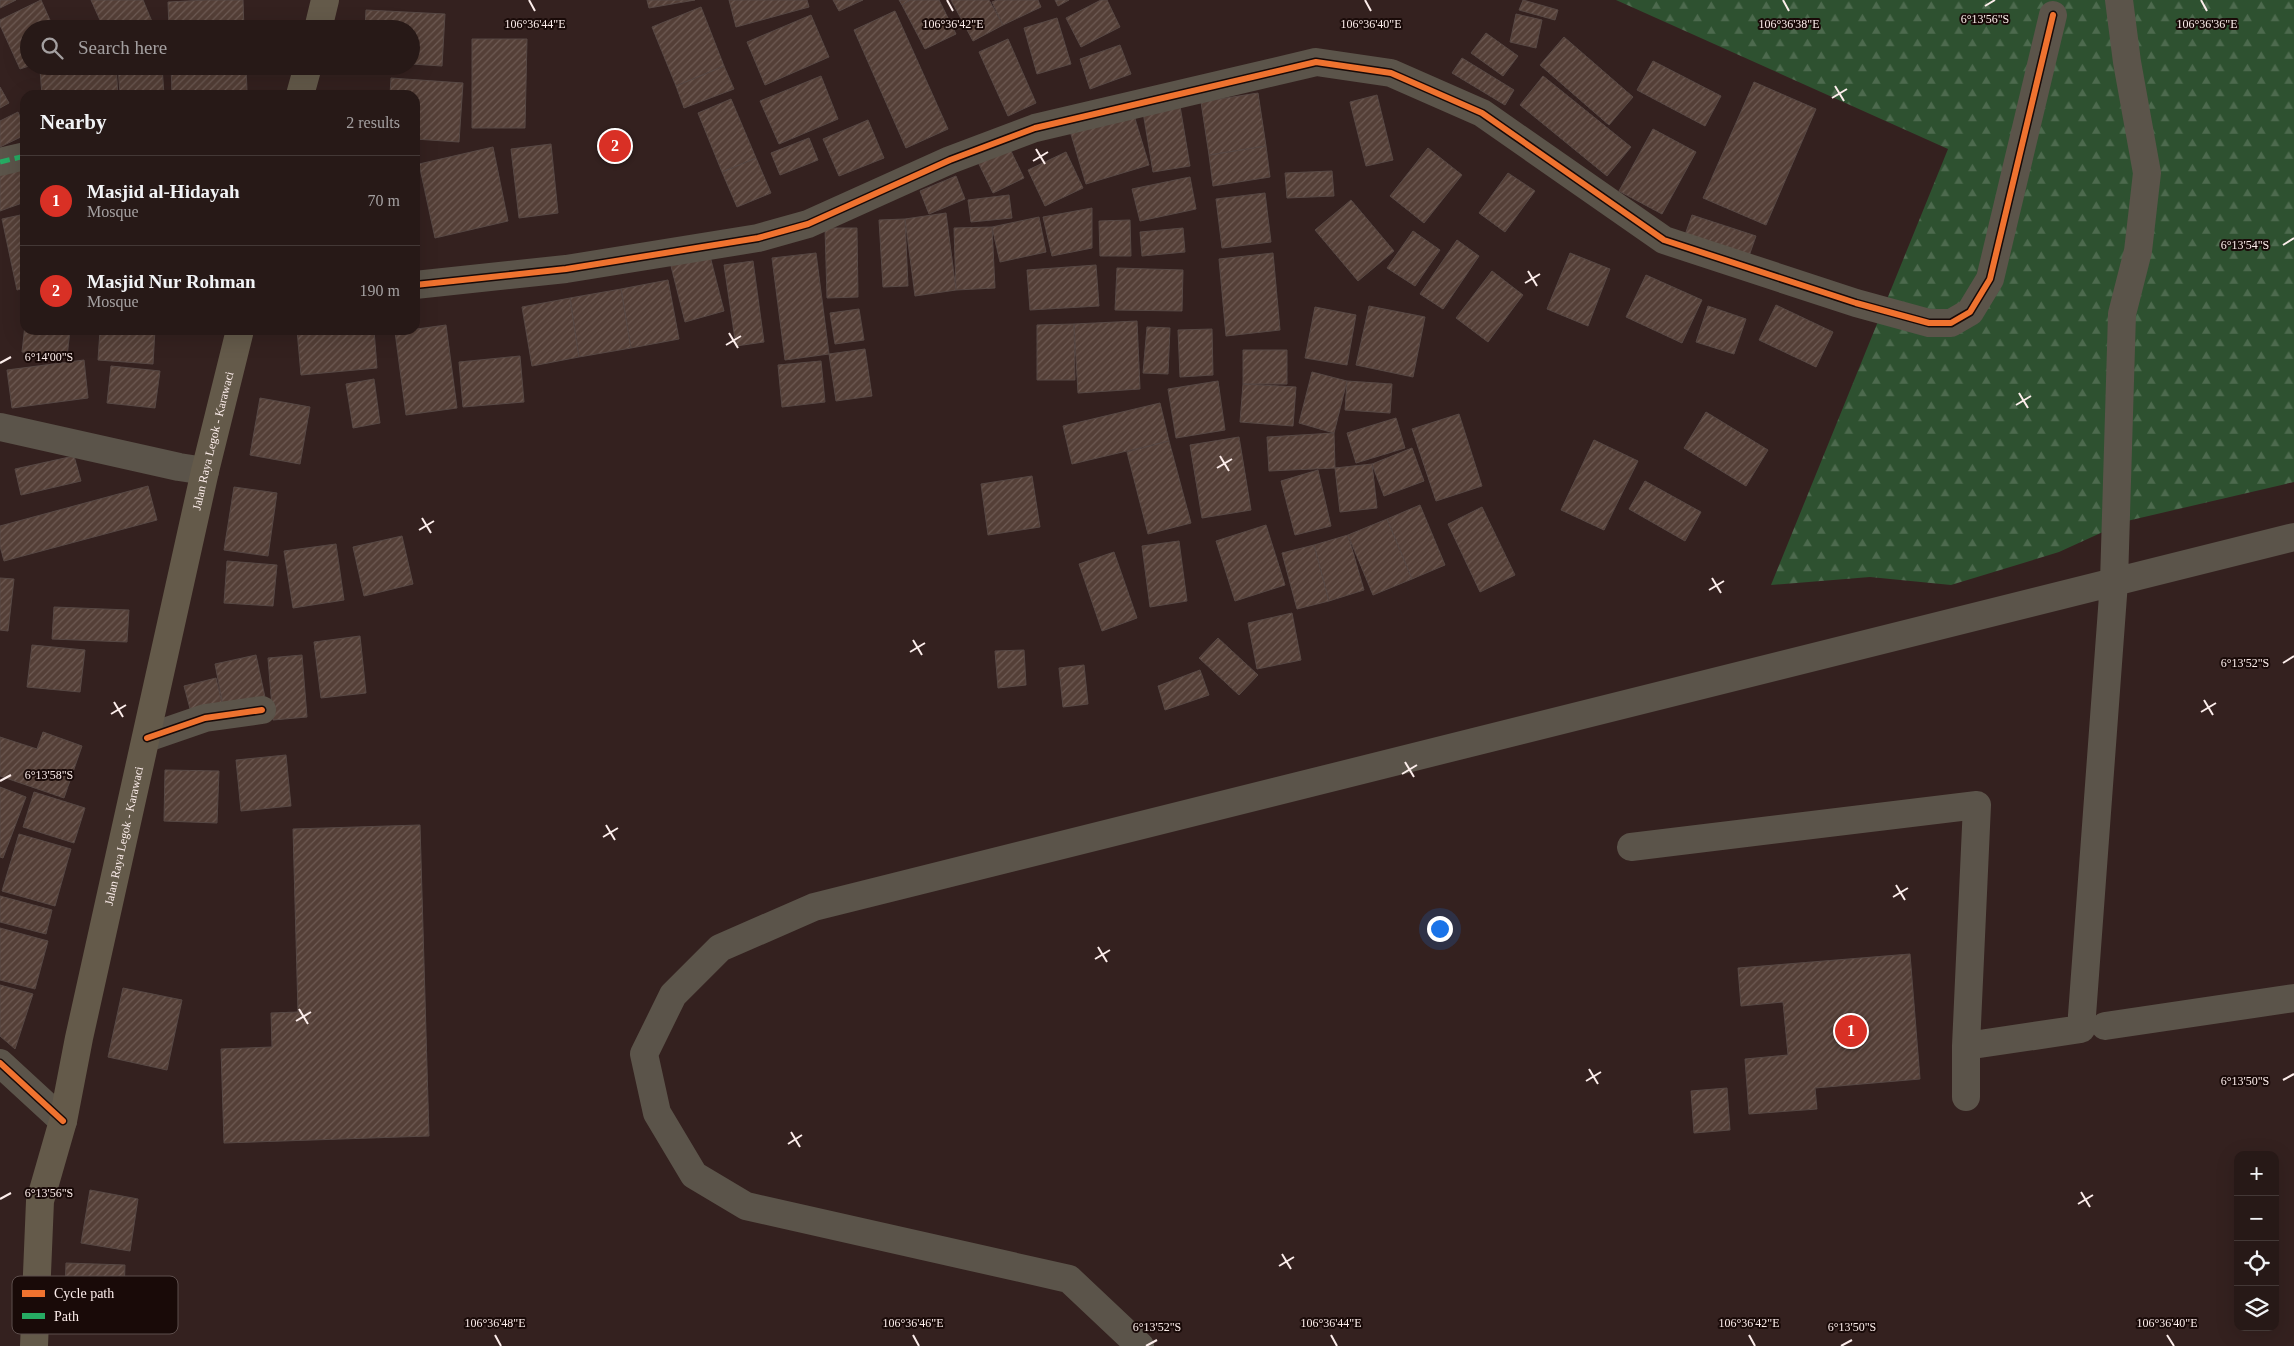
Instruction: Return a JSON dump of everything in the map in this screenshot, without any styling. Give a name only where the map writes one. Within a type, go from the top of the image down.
[{"type":"main road","points":[[320,20],[326,0]]},
{"type":"main road","points":[[301,90],[306,75]]},
{"type":"main road","name":"Jalan Raya Legok - Karawaci","points":[[37,1276],[40,1201],[63,1121],[205,471],[239,335]]},
{"type":"street","points":[[1966,1046],[2081,1029],[2114,582],[2122,314],[2138,251],[2147,173],[2127,62],[2119,0]]},
{"type":"street","points":[[420,284],[566,269],[758,238],[808,224],[950,160],[1035,128],[1316,62],[1391,73],[1482,113],[1664,240],[1856,303],[1929,323],[1951,323],[1970,312],[1990,279],[2053,15]]},
{"type":"street","points":[[0,162],[20,157]]},
{"type":"street","points":[[0,427],[179,468],[205,471]]},
{"type":"street","points":[[1140,1346],[1069,1279],[746,1206],[694,1175],[657,1113],[644,1054],[673,995],[720,948],[814,907],[2294,537]]},
{"type":"street","points":[[147,738],[205,718],[262,710]]},
{"type":"street","points":[[1631,847],[1977,805],[1966,1046],[1966,1097]]},
{"type":"street","points":[[2105,1026],[2294,998]]},
{"type":"street","points":[[0,1063],[63,1121]]},
{"type":"green space","points":[[1616,0],[2294,0],[2294,482],[2127,521],[2059,552],[1951,585],[1870,577],[1771,585],[1948,149]]},
{"type":"building","points":[[0,0],[16,0],[0,8]]},
{"type":"building","points":[[41,0],[50,20],[20,20],[20,69],[0,25],[0,20]]},
{"type":"building","points":[[91,0],[143,0],[151,20],[100,20]]},
{"type":"building","points":[[243,0],[244,20],[169,20],[168,2]]},
{"type":"building","points":[[647,0],[695,0],[649,8]]},
{"type":"building","points":[[729,0],[807,0],[809,7],[736,27]]},
{"type":"building","points":[[833,0],[863,0],[839,11]]},
{"type":"building","points":[[899,0],[910,0],[902,5]]},
{"type":"building","points":[[910,0],[939,0],[956,34],[925,49],[902,5]]},
{"type":"building","points":[[951,0],[989,0],[1003,25],[973,41]]},
{"type":"building","points":[[997,0],[1038,0],[1041,7],[1003,25],[992,2]]},
{"type":"building","points":[[1055,0],[1069,0],[1058,6]]},
{"type":"building","points":[[1101,0],[1107,0],[1120,27],[1081,47],[1066,18]]},
{"type":"building","points":[[1523,0],[1558,10],[1555,20],[1519,10]]},
{"type":"building","points":[[701,7],[724,66],[676,86],[652,27]]},
{"type":"building","points":[[366,10],[445,14],[442,66],[420,65],[420,20],[365,20]]},
{"type":"building","points":[[895,11],[948,129],[906,148],[854,30]]},
{"type":"building","points":[[1516,14],[1542,20],[1536,48],[1510,42]]},
{"type":"building","points":[[811,15],[829,57],[765,85],[747,42]]},
{"type":"building","points":[[1057,18],[1071,64],[1037,74],[1024,28]]},
{"type":"building","points":[[1486,33],[1518,56],[1503,76],[1471,53]]},
{"type":"building","points":[[1564,37],[1633,97],[1609,125],[1540,65]]},
{"type":"building","points":[[472,39],[527,39],[525,128],[472,128]]},
{"type":"building","points":[[1008,39],[1036,103],[1008,116],[979,52]]},
{"type":"building","points":[[1120,45],[1131,74],[1090,89],[1080,59]]},
{"type":"building","points":[[1462,58],[1514,90],[1505,105],[1452,73]]},
{"type":"building","points":[[1653,61],[1721,96],[1705,126],[1637,90]]},
{"type":"building","points":[[724,66],[734,89],[684,108],[676,86]]},
{"type":"building","points":[[40,75],[117,75],[118,90],[42,90]]},
{"type":"building","points":[[119,75],[163,75],[164,90],[120,90]]},
{"type":"building","points":[[171,75],[246,75],[247,90],[172,90]]},
{"type":"building","points":[[821,76],[838,119],[779,144],[760,101]]},
{"type":"building","points":[[1543,76],[1631,147],[1607,176],[1520,105]]},
{"type":"building","points":[[391,78],[463,83],[459,142],[420,139],[420,90],[390,90]]},
{"type":"building","points":[[1754,82],[1816,109],[1766,225],[1703,198]]},
{"type":"building","points":[[0,87],[9,103],[0,108]]},
{"type":"building","points":[[1258,93],[1266,146],[1209,155],[1201,102]]},
{"type":"building","points":[[1377,95],[1393,160],[1366,166],[1350,102]]},
{"type":"building","points":[[731,99],[756,158],[722,172],[698,113]]},
{"type":"building","points":[[1180,106],[1190,166],[1153,172],[1143,112]]},
{"type":"building","points":[[18,112],[20,117],[20,137],[0,147],[0,121]]},
{"type":"building","points":[[1133,112],[1149,165],[1086,184],[1070,131]]},
{"type":"building","points":[[868,120],[884,158],[839,176],[823,139]]},
{"type":"building","points":[[1653,129],[1696,152],[1662,214],[1619,191]]},
{"type":"building","points":[[809,138],[818,160],[780,175],[771,153]]},
{"type":"building","points":[[551,144],[558,213],[519,218],[511,149]]},
{"type":"building","points":[[1266,146],[1270,177],[1213,186],[1209,155]]},
{"type":"building","points":[[493,147],[508,221],[435,238],[420,164]]},
{"type":"building","points":[[1009,147],[1024,178],[993,193],[978,162]]},
{"type":"building","points":[[1428,148],[1462,175],[1424,223],[1390,196]]},
{"type":"building","points":[[1066,152],[1083,188],[1045,206],[1028,170]]},
{"type":"building","points":[[756,158],[771,193],[737,207],[722,172]]},
{"type":"building","points":[[20,167],[20,204],[0,211],[0,174]]},
{"type":"building","points":[[1332,171],[1334,196],[1287,198],[1285,173]]},
{"type":"building","points":[[1508,173],[1535,191],[1505,232],[1479,213]]},
{"type":"building","points":[[956,176],[965,199],[929,214],[920,191]]},
{"type":"building","points":[[1190,177],[1196,209],[1140,221],[1132,189]]},
{"type":"building","points":[[1265,193],[1271,242],[1222,248],[1216,199]]},
{"type":"building","points":[[1009,195],[1012,218],[971,222],[968,200]]},
{"type":"building","points":[[1351,200],[1394,251],[1358,281],[1315,230]]},
{"type":"building","points":[[1092,208],[1092,248],[1052,256],[1043,217]]},
{"type":"building","points":[[946,213],[956,290],[915,296],[905,219]]},
{"type":"building","points":[[20,215],[20,289],[17,290],[2,219]]},
{"type":"building","points":[[1692,215],[1756,236],[1749,256],[1685,235]]},
{"type":"building","points":[[1039,217],[1046,252],[1000,262],[992,227]]},
{"type":"building","points":[[905,219],[908,286],[883,287],[879,220]]},
{"type":"building","points":[[1130,220],[1131,256],[1100,256],[1099,221]]},
{"type":"building","points":[[992,227],[995,288],[956,290],[954,228]]},
{"type":"building","points":[[825,228],[857,228],[858,297],[827,298]]},
{"type":"building","points":[[1183,228],[1185,252],[1142,256],[1140,232]]},
{"type":"building","points":[[1413,231],[1440,250],[1415,286],[1387,268]]},
{"type":"building","points":[[1457,240],[1479,256],[1443,309],[1420,294]]},
{"type":"building","points":[[816,253],[829,354],[785,360],[772,258]]},
{"type":"building","points":[[1273,253],[1280,330],[1226,336],[1219,259]]},
{"type":"building","points":[[1570,253],[1610,269],[1588,326],[1547,309]]},
{"type":"building","points":[[710,256],[724,311],[685,322],[671,266]]},
{"type":"building","points":[[753,261],[764,342],[736,346],[724,265]]},
{"type":"building","points":[[1096,265],[1099,306],[1030,310],[1027,270]]},
{"type":"building","points":[[1117,268],[1183,270],[1182,311],[1115,310]]},
{"type":"building","points":[[1492,271],[1523,295],[1488,342],[1456,318]]},
{"type":"building","points":[[1646,275],[1702,300],[1682,343],[1626,317]]},
{"type":"building","points":[[668,280],[679,339],[631,348],[621,289]]},
{"type":"building","points":[[621,289],[631,348],[579,357],[570,298]]},
{"type":"building","points":[[570,298],[579,357],[532,366],[522,307]]},
{"type":"building","points":[[1776,305],[1833,332],[1816,367],[1759,340]]},
{"type":"building","points":[[1369,306],[1425,317],[1413,377],[1356,365]]},
{"type":"building","points":[[1708,306],[1746,319],[1734,354],[1696,342]]},
{"type":"building","points":[[1315,307],[1356,315],[1347,365],[1305,358]]},
{"type":"building","points":[[859,309],[864,340],[835,344],[830,313]]},
{"type":"building","points":[[1137,321],[1140,389],[1078,393],[1074,324]]},
{"type":"building","points":[[1074,324],[1075,380],[1037,380],[1037,325]]},
{"type":"building","points":[[446,325],[457,408],[406,415],[395,335],[420,335],[420,329]]},
{"type":"building","points":[[1147,327],[1170,328],[1168,374],[1143,373]]},
{"type":"building","points":[[1212,329],[1213,375],[1180,377],[1178,330]]},
{"type":"building","points":[[24,335],[69,335],[67,357],[22,352]]},
{"type":"building","points":[[100,335],[155,335],[153,364],[98,360]]},
{"type":"building","points":[[297,335],[374,335],[377,368],[301,375]]},
{"type":"building","points":[[865,349],[872,396],[836,401],[829,354]]},
{"type":"building","points":[[1243,350],[1287,350],[1287,384],[1243,384]]},
{"type":"building","points":[[520,356],[524,402],[463,407],[459,362]]},
{"type":"building","points":[[84,360],[88,398],[12,408],[7,370]]},
{"type":"building","points":[[821,361],[825,402],[782,407],[778,365]]},
{"type":"building","points":[[111,366],[160,371],[155,408],[107,403]]},
{"type":"building","points":[[1312,372],[1347,381],[1334,433],[1299,423]]},
{"type":"building","points":[[374,379],[380,423],[353,428],[346,384]]},
{"type":"building","points":[[1218,381],[1225,430],[1176,438],[1168,389]]},
{"type":"building","points":[[1347,381],[1392,384],[1390,413],[1345,410]]},
{"type":"building","points":[[1243,384],[1296,387],[1293,426],[1240,422]]},
{"type":"building","points":[[260,398],[310,407],[300,464],[250,455]]},
{"type":"building","points":[[1160,403],[1169,441],[1072,464],[1063,426]]},
{"type":"building","points":[[1706,412],[1768,450],[1746,486],[1684,448]]},
{"type":"building","points":[[1459,414],[1482,486],[1436,501],[1412,429]]},
{"type":"building","points":[[1396,418],[1405,448],[1356,463],[1347,433]]},
{"type":"building","points":[[1334,433],[1335,468],[1269,471],[1267,437]]},
{"type":"building","points":[[1239,437],[1251,510],[1202,518],[1190,445]]},
{"type":"building","points":[[1594,440],[1638,461],[1604,530],[1561,510]]},
{"type":"building","points":[[1169,441],[1191,523],[1148,534],[1127,452]]},
{"type":"building","points":[[1412,448],[1424,481],[1384,496],[1372,464]]},
{"type":"building","points":[[74,456],[81,481],[21,495],[15,469]]},
{"type":"building","points":[[1372,464],[1377,508],[1340,512],[1335,468]]},
{"type":"building","points":[[1318,470],[1331,526],[1295,535],[1281,481]]},
{"type":"building","points":[[1032,476],[1040,527],[988,535],[981,484]]},
{"type":"building","points":[[1645,481],[1701,512],[1685,541],[1629,509]]},
{"type":"building","points":[[148,486],[157,520],[4,561],[0,546],[0,526]]},
{"type":"building","points":[[234,487],[277,493],[268,556],[224,550]]},
{"type":"building","points":[[1420,505],[1445,565],[1412,579],[1387,519]]},
{"type":"building","points":[[1482,507],[1515,575],[1480,592],[1448,524]]},
{"type":"building","points":[[1387,519],[1412,579],[1373,595],[1348,535]]},
{"type":"building","points":[[1266,525],[1285,585],[1235,601],[1216,541]]},
{"type":"building","points":[[1348,535],[1364,590],[1329,601],[1314,545]]},
{"type":"building","points":[[402,536],[413,584],[364,596],[353,547]]},
{"type":"building","points":[[1179,541],[1187,601],[1150,607],[1142,546]]},
{"type":"building","points":[[336,544],[344,600],[293,608],[284,551]]},
{"type":"building","points":[[1314,545],[1329,601],[1297,609],[1282,553]]},
{"type":"building","points":[[1114,552],[1137,618],[1102,631],[1079,564]]},
{"type":"building","points":[[227,561],[277,565],[273,606],[224,603]]},
{"type":"building","points":[[0,578],[14,579],[8,631],[0,630]]},
{"type":"building","points":[[54,607],[129,610],[127,642],[52,639]]},
{"type":"building","points":[[1292,613],[1301,660],[1257,669],[1248,623]]},
{"type":"building","points":[[360,636],[366,693],[321,698],[314,642]]},
{"type":"building","points":[[1218,638],[1258,675],[1239,695],[1199,658]]},
{"type":"building","points":[[32,645],[85,650],[80,692],[27,687]]},
{"type":"building","points":[[1024,650],[1026,685],[998,688],[995,651]]},
{"type":"building","points":[[256,655],[266,702],[224,711],[215,664]]},
{"type":"building","points":[[302,655],[307,717],[273,720],[268,658]]},
{"type":"building","points":[[1084,665],[1088,704],[1063,707],[1059,668]]},
{"type":"building","points":[[1200,670],[1209,695],[1165,710],[1158,686]]},
{"type":"building","points":[[216,678],[224,711],[193,720],[184,686]]},
{"type":"building","points":[[43,732],[82,746],[64,798],[0,776],[0,737],[37,749]]},
{"type":"building","points":[[286,755],[291,806],[241,811],[236,760]]},
{"type":"building","points":[[165,770],[219,771],[217,823],[164,821]]},
{"type":"building","points":[[0,787],[26,797],[3,858],[0,857]]},
{"type":"building","points":[[34,792],[85,808],[74,843],[23,827]]},
{"type":"building","points":[[420,825],[429,1136],[224,1143],[221,1049],[272,1047],[271,1013],[298,1012],[293,829]]},
{"type":"building","points":[[19,834],[71,849],[55,906],[2,891]]},
{"type":"building","points":[[0,896],[52,910],[46,934],[0,922]]},
{"type":"building","points":[[0,928],[48,941],[35,989],[0,980]]},
{"type":"building","points":[[1910,954],[1920,1079],[1815,1088],[1817,1109],[1749,1114],[1745,1059],[1788,1055],[1783,1002],[1741,1006],[1738,968]]},
{"type":"building","points":[[0,985],[33,994],[15,1049],[0,1036]]},
{"type":"building","points":[[123,988],[182,1000],[167,1070],[108,1057]]},
{"type":"building","points":[[1727,1088],[1730,1130],[1694,1133],[1691,1091]]},
{"type":"building","points":[[90,1190],[138,1199],[130,1251],[81,1243]]},
{"type":"building","points":[[66,1263],[125,1265],[125,1276],[66,1276]]},
{"type":"marked path","points":[[0,162],[20,157]]},
{"type":"cycle path","points":[[420,284],[566,269],[758,238],[808,224],[950,160],[1035,128],[1316,62],[1391,73],[1482,113],[1664,240],[1856,303],[1929,323],[1951,323],[1970,312],[1990,279],[2053,15]]},
{"type":"cycle path","points":[[147,738],[205,718],[262,710]]},
{"type":"cycle path","points":[[0,1063],[63,1121]]},
{"type":"place","name":"Masjid Nur Rohman","points":[[615,146]]},
{"type":"place","name":"Masjid al-Hidayah","points":[[1851,1031]]}]
